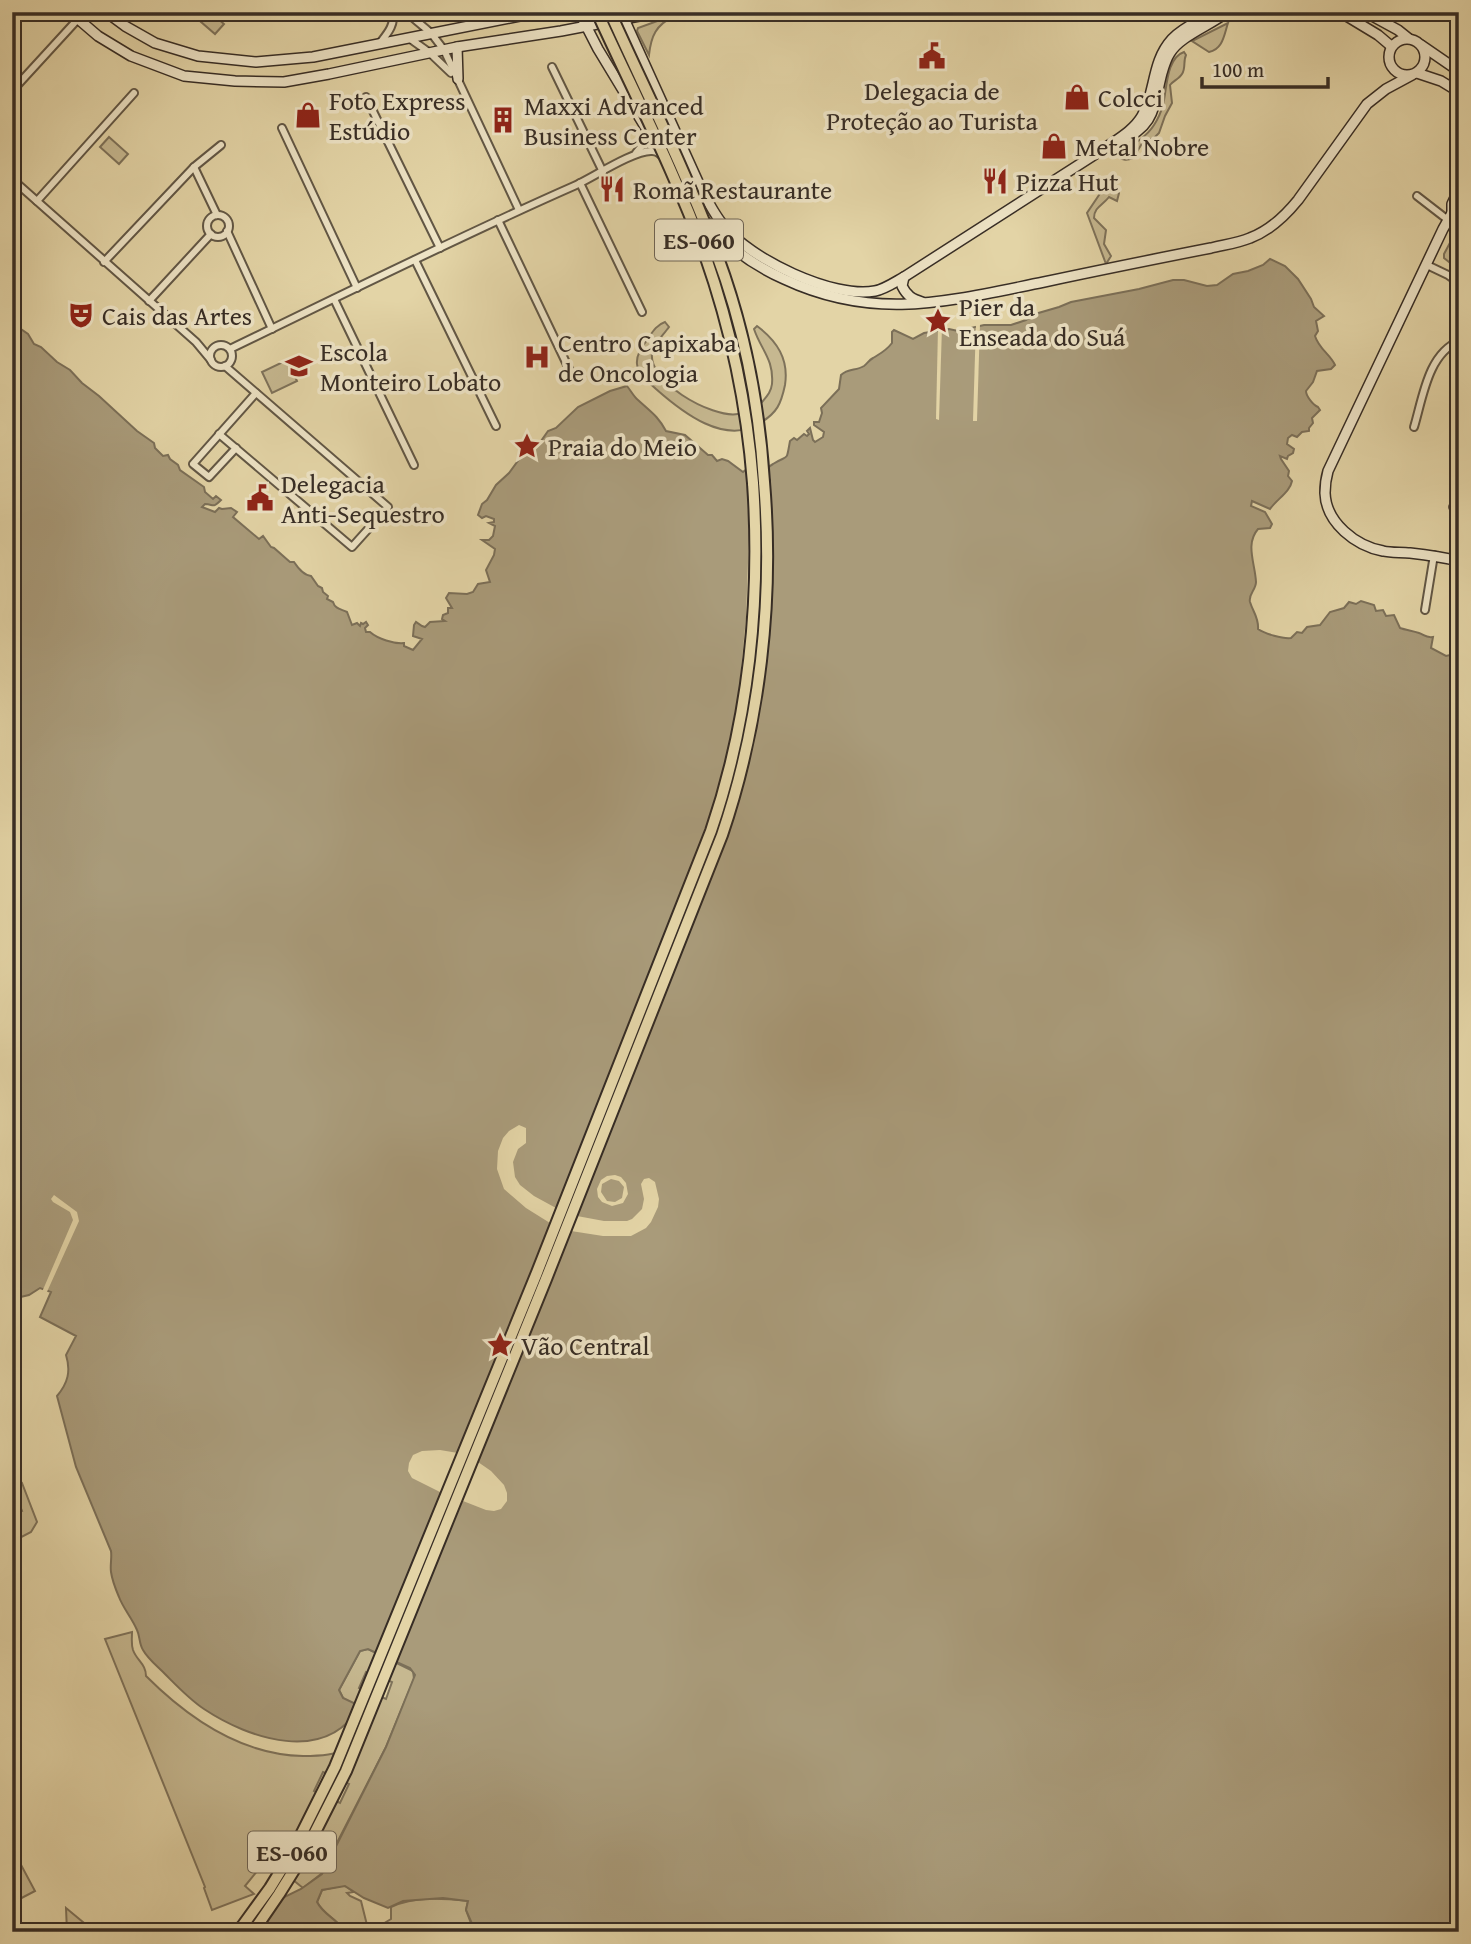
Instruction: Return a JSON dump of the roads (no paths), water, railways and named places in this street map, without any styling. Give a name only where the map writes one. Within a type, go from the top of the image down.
[{"type":"main road","name":"ES-060","points":[[239,1932],[294,1849],[335,1767],[536,1275],[703,852],[727,784],[738,733],[750,639],[755,534],[751,461],[739,377],[724,315],[700,243],[597,12]]},
{"type":"main road","name":"ES-060","points":[[253,1932],[304,1854],[346,1771],[547,1279],[710,867],[737,787],[751,724],[762,640],[767,534],[763,460],[751,374],[715,249],[610,12]]},
{"type":"street","points":[[70,12],[98,36],[131,56],[184,76],[284,82],[457,47],[561,31],[622,15],[660,12]]},
{"type":"street","points":[[106,12],[155,43],[198,56],[256,62],[313,57],[541,12]]},
{"type":"street","points":[[380,43],[392,26],[392,12]]},
{"type":"street","points":[[406,12],[431,33],[444,50],[519,210]]},
{"type":"street","points":[[502,20],[515,12]]},
{"type":"street","points":[[579,12],[688,199],[721,239],[762,269],[806,288],[845,300],[883,305],[928,304],[980,295],[1249,239],[1274,225],[1286,214],[1367,104],[1424,65],[1425,55],[1421,45]]},
{"type":"street","points":[[622,15],[710,206],[724,227],[737,240],[767,260],[818,284],[859,292],[877,290],[904,277],[1105,148],[1135,125],[1144,114],[1158,61],[1167,46],[1180,32],[1214,12]]},
{"type":"street","points":[[1105,148],[1146,126],[1171,50],[1227,12]]},
{"type":"street","points":[[1340,12],[1391,46]]},
{"type":"street","points":[[1365,12],[1417,41],[1459,73]]},
{"type":"street","points":[[12,91],[78,19]]},
{"type":"street","points":[[561,31],[580,32],[593,39]]},
{"type":"street","points":[[408,38],[430,53],[458,79]]},
{"type":"street","points":[[1408,38],[1391,46],[1388,60],[1393,69],[1402,75],[1414,74],[1441,81],[1459,92]]},
{"type":"street","points":[[457,47],[458,79]]},
{"type":"street","points":[[552,67],[603,172]]},
{"type":"street","points":[[37,201],[134,93]]},
{"type":"street","points":[[366,97],[440,248]]},
{"type":"street","points":[[635,154],[646,142],[648,134],[645,127]]},
{"type":"street","points":[[282,128],[358,288]]},
{"type":"street","points":[[104,262],[194,167],[221,145]]},
{"type":"street","points":[[230,349],[603,172],[635,154],[649,150],[656,151],[664,158]]},
{"type":"street","points":[[194,167],[217,215]]},
{"type":"street","points":[[12,179],[196,342],[218,366],[225,366],[388,507],[352,547],[219,434]]},
{"type":"street","points":[[580,183],[642,312]]},
{"type":"street","points":[[1459,189],[1452,204],[1453,214],[1328,471],[1325,494],[1335,520],[1357,542],[1386,552],[1434,555],[1459,561]]},
{"type":"street","points":[[1417,196],[1453,214]]},
{"type":"street","points":[[227,231],[222,236],[211,234],[207,230],[207,223],[217,215],[228,222],[227,231],[272,329]]},
{"type":"street","points":[[498,220],[571,373]]},
{"type":"street","points":[[149,301],[211,234]]},
{"type":"street","points":[[415,260],[496,426]]},
{"type":"street","points":[[1427,265],[1459,283]]},
{"type":"street","points":[[904,277],[902,286],[906,295],[928,304]]},
{"type":"street","points":[[334,299],[414,465]]},
{"type":"street","points":[[1414,427],[1437,356],[1447,346],[1459,341]]},
{"type":"street","points":[[196,342],[223,345],[230,349],[231,360],[225,366]]},
{"type":"street","points":[[211,359],[212,350],[218,345]]},
{"type":"street","points":[[236,448],[209,477],[193,464],[256,393]]},
{"type":"street","points":[[1425,610],[1434,555]]},
{"type":"place","name":"Delegacia de Proteção ao Turista","points":[[932,56]]},
{"type":"place","name":"Colcci","points":[[1077,97]]},
{"type":"place","name":"Foto Express Estúdio","points":[[308,115]]},
{"type":"place","name":"Maxxi Advanced Business Center","points":[[503,120]]},
{"type":"place","name":"Metal Nobre","points":[[1054,146]]},
{"type":"place","name":"Pizza Hut","points":[[995,181]]},
{"type":"place","name":"Romã Restaurante","points":[[612,189]]},
{"type":"place","name":"Cais das Artes","points":[[81,315]]},
{"type":"place","name":"Pier da Enseada do Suá","points":[[938,321]]},
{"type":"place","name":"Centro Capixaba de Oncologia","points":[[537,357]]},
{"type":"place","name":"Escola Monteiro Lobato","points":[[299,366]]},
{"type":"place","name":"Praia do Meio","points":[[527,446]]},
{"type":"place","name":"Delegacia Anti-Sequestro","points":[[260,498]]},
{"type":"place","name":"Vão Central","points":[[500,1345]]}]
